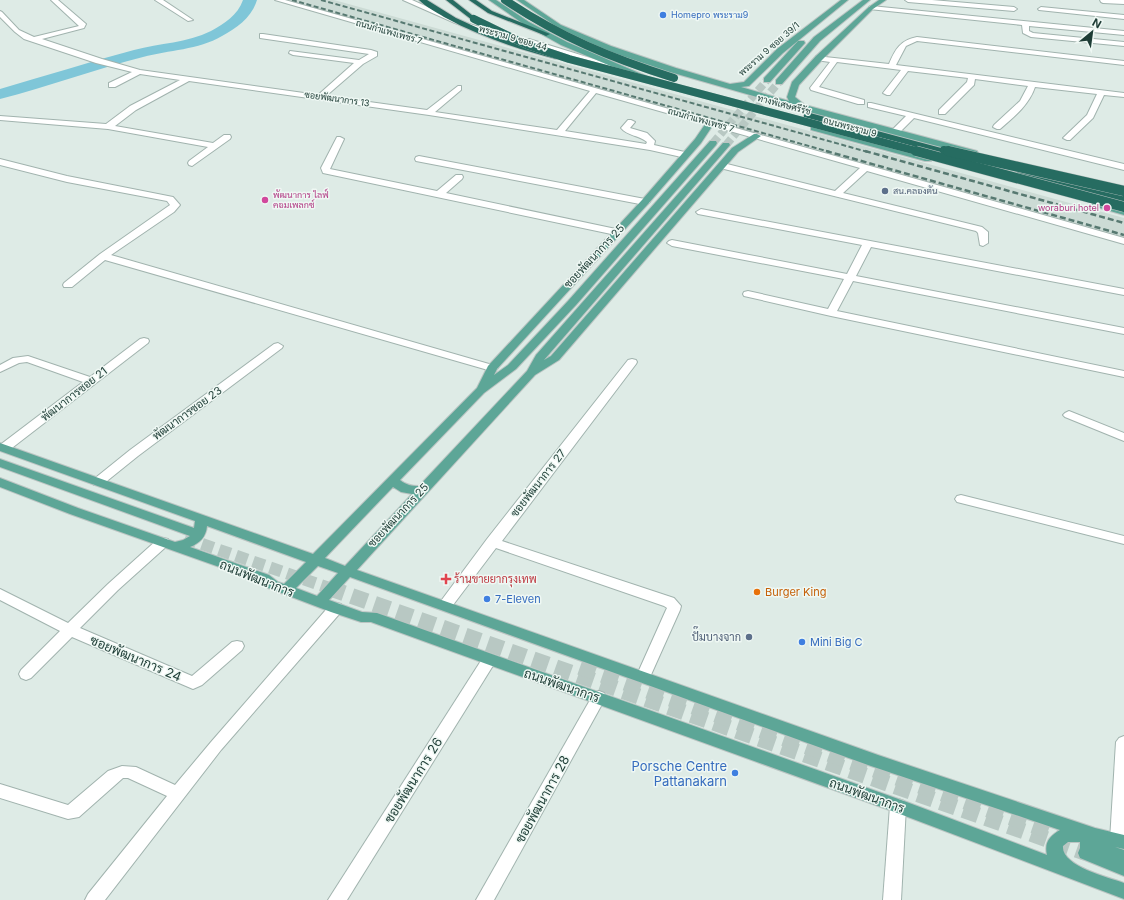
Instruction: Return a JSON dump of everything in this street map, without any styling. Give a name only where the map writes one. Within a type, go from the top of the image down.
[{"type":"highway","points":[[422,0],[457,22],[497,40],[530,51],[645,77]]},
{"type":"highway","name":"ทางพิเศษศรีรัช","points":[[449,0],[474,19],[527,45],[569,59],[1124,207]]},
{"type":"highway","points":[[472,0],[490,12],[546,34]]},
{"type":"highway","name":"ทางพิเศษศรีรัช","points":[[505,0],[529,17],[564,37],[616,59],[694,84],[1124,199]]},
{"type":"highway","points":[[921,145],[1124,191]]},
{"type":"main road","name":"ถนนพระราม 9","points":[[492,0],[546,34],[571,47],[645,77],[760,113],[1124,212]]},
{"type":"main road","name":"ถนนพระราม 9","points":[[520,0],[559,26],[608,48],[673,70],[805,108],[1124,194]]},
{"type":"main road","name":"พระราม 9 ซอย 39/1","points":[[720,84],[736,86],[743,85],[755,76],[780,51],[845,0]]},
{"type":"main road","points":[[767,80],[808,36],[856,0]]},
{"type":"main road","points":[[779,82],[817,39],[866,0]]},
{"type":"main road","points":[[805,108],[793,101],[791,97],[795,84],[819,58],[871,8],[883,0]]},
{"type":"main road","points":[[755,76],[755,80],[758,82],[775,87],[795,84]]},
{"type":"main road","name":"ซอยพัฒนาการ 25","points":[[480,391],[492,368],[645,202],[698,141],[711,122]]},
{"type":"main road","name":"ซอยพัฒนาการ 25","points":[[531,373],[540,356],[730,148],[756,136]]},
{"type":"main road","points":[[698,141],[716,137],[732,140],[737,146],[730,148]]},
{"type":"main road","name":"ซอยพัฒนาการ 25","points":[[289,587],[392,479],[480,391],[512,367],[572,303],[713,143]]},
{"type":"main road","name":"ซอยพัฒนาการ 25","points":[[322,599],[347,570],[531,373],[554,358],[722,166],[730,148]]},
{"type":"main road","points":[[2,447],[874,760],[1089,844],[1124,868]]},
{"type":"main road","name":"ถนนพัฒนาการ","points":[[0,463],[184,539],[264,578],[273,585],[361,617],[372,617],[598,698],[898,806],[1124,891]]},
{"type":"main road","name":"ถนนพัฒนาการ","points":[[0,471],[184,539]]},
{"type":"main road","points":[[392,479],[397,486],[409,490],[422,490]]},
{"type":"main road","name":"ถนนพัฒนาการ","points":[[0,482],[163,542],[184,539]]},
{"type":"main road","points":[[184,539],[190,543],[196,538],[201,531],[201,519]]},
{"type":"main road","points":[[264,578],[372,617]]},
{"type":"main road","points":[[1075,872],[1057,858],[1054,852],[1056,841],[1066,835],[1124,858]]},
{"type":"main road","points":[[1089,844],[1121,841]]},
{"type":"street","points":[[35,40],[82,27],[83,24],[54,0]]},
{"type":"street","points":[[158,0],[190,20]]},
{"type":"street","name":"ถนนกำแพงเพชร 7","points":[[278,0],[711,122],[1124,241]]},
{"type":"street","name":"พระราม 9 ซอย 44","points":[[406,0],[457,22],[623,69]]},
{"type":"street","points":[[908,0],[966,2],[1014,9]]},
{"type":"street","points":[[1041,0],[1042,25]]},
{"type":"street","points":[[1103,1],[1124,2]]},
{"type":"street","points":[[871,8],[1124,32]]},
{"type":"street","points":[[1041,10],[1074,10],[1124,18]]},
{"type":"street","name":"ซอยพัฒนาการ 13","points":[[0,13],[17,30],[35,40],[108,64],[139,72],[429,113],[650,147],[686,155]]},
{"type":"street","points":[[1026,23],[1025,32],[1031,35],[1124,44]]},
{"type":"street","points":[[263,36],[371,52],[374,54],[360,62],[320,97]]},
{"type":"street","points":[[892,66],[904,42],[917,39],[1124,63]]},
{"type":"street","points":[[293,53],[360,62]]},
{"type":"street","points":[[819,58],[1124,95]]},
{"type":"street","points":[[835,60],[814,88],[861,102]]},
{"type":"street","points":[[887,93],[906,69]]},
{"type":"street","points":[[112,85],[139,72]]},
{"type":"street","points":[[942,112],[970,83],[972,77]]},
{"type":"street","points":[[108,127],[133,108],[188,79]]},
{"type":"street","points":[[997,128],[1026,99],[1032,84]]},
{"type":"street","points":[[429,113],[458,88]]},
{"type":"street","points":[[559,133],[595,90]]},
{"type":"street","points":[[1067,138],[1090,116],[1101,93]]},
{"type":"street","points":[[871,105],[1124,167]]},
{"type":"street","points":[[895,132],[912,115]]},
{"type":"street","points":[[0,118],[108,127],[214,146]]},
{"type":"street","points":[[632,122],[625,128],[626,130],[644,135],[651,141],[650,147]]},
{"type":"street","points":[[192,163],[227,137]]},
{"type":"street","points":[[340,139],[326,168],[326,171],[616,232]]},
{"type":"street","points":[[419,159],[645,202]]},
{"type":"street","points":[[0,162],[67,179],[170,199],[175,205],[171,210],[103,256],[68,285]]},
{"type":"street","points":[[722,166],[979,229],[983,232],[983,243]]},
{"type":"street","points":[[837,194],[866,167]]},
{"type":"street","points":[[439,194],[459,177]]},
{"type":"street","points":[[701,212],[1124,292]]},
{"type":"street","points":[[672,243],[1124,331]]},
{"type":"street","points":[[831,314],[868,243]]},
{"type":"street","points":[[103,256],[492,368]]},
{"type":"street","points":[[748,294],[831,314],[1124,374]]},
{"type":"street","name":"พัฒนาการซอย 21","points":[[2,447],[144,341]]},
{"type":"street","name":"พัฒนาการซอย 23","points":[[98,482],[134,453],[278,346]]},
{"type":"street","points":[[0,369],[17,360],[28,359],[90,382]]},
{"type":"street","name":"ซอยพัฒนาการ 27","points":[[444,606],[632,362]]},
{"type":"street","points":[[1069,415],[1124,438]]},
{"type":"street","points":[[962,499],[1124,540]]},
{"type":"street","points":[[26,674],[113,587],[163,542]]},
{"type":"street","points":[[492,542],[663,600],[674,606],[643,677]]},
{"type":"street","name":"ซอยพัฒนาการ 24","points":[[0,594],[70,630],[193,683],[236,646]]},
{"type":"street","points":[[94,900],[216,746],[336,608]]},
{"type":"street","name":"ซอยพัฒนาการ 26","points":[[337,900],[490,660]]},
{"type":"street","name":"ซอยพัฒนาการ 28","points":[[485,900],[598,698]]},
{"type":"street","points":[[1121,841],[1124,742]]},
{"type":"street","points":[[0,791],[68,812],[73,812],[118,772],[124,771],[130,772],[178,794]]},
{"type":"street","points":[[892,900],[898,806]]},
{"type":"shaded area","points":[[280,0],[334,0],[1124,218],[1124,242]]},
{"type":"waterway","points":[[0,94],[140,53],[188,44],[207,38],[216,34],[237,20],[245,11],[250,0]]},
{"type":"tunnel","points":[[713,143],[767,80]]},
{"type":"tunnel","points":[[726,145],[779,82]]},
{"type":"tunnel","points":[[185,538],[332,589]]},
{"type":"tunnel","points":[[329,588],[1086,853]]},
{"type":"tunnel","points":[[580,667],[1070,838]]},
{"type":"railway","points":[[292,0],[830,152]]},
{"type":"railway","points":[[321,0],[868,152]]},
{"type":"railway","points":[[826,151],[1124,235]]},
{"type":"railway","points":[[865,151],[1124,223]]},
{"type":"place","name":"Homepro พระราม9","points":[[663,15]]},
{"type":"place","name":"สน.คลองตัน","points":[[885,191]]},
{"type":"place","name":"พัฒนาการ ไลฟ์ คอมเพลกซ์","points":[[265,200]]},
{"type":"place","name":"woraburi hotel","points":[[1107,208]]},
{"type":"place","name":"ร้านขายยากรุงเทพ","points":[[446,579]]},
{"type":"place","name":"Burger King","points":[[757,592]]},
{"type":"place","name":"7-Eleven","points":[[487,599]]},
{"type":"place","name":"ปั๊มบางจาก","points":[[749,637]]},
{"type":"place","name":"Mini Big C","points":[[802,642]]},
{"type":"place","name":"Porsche Centre Pattanakarn","points":[[735,773]]}]
